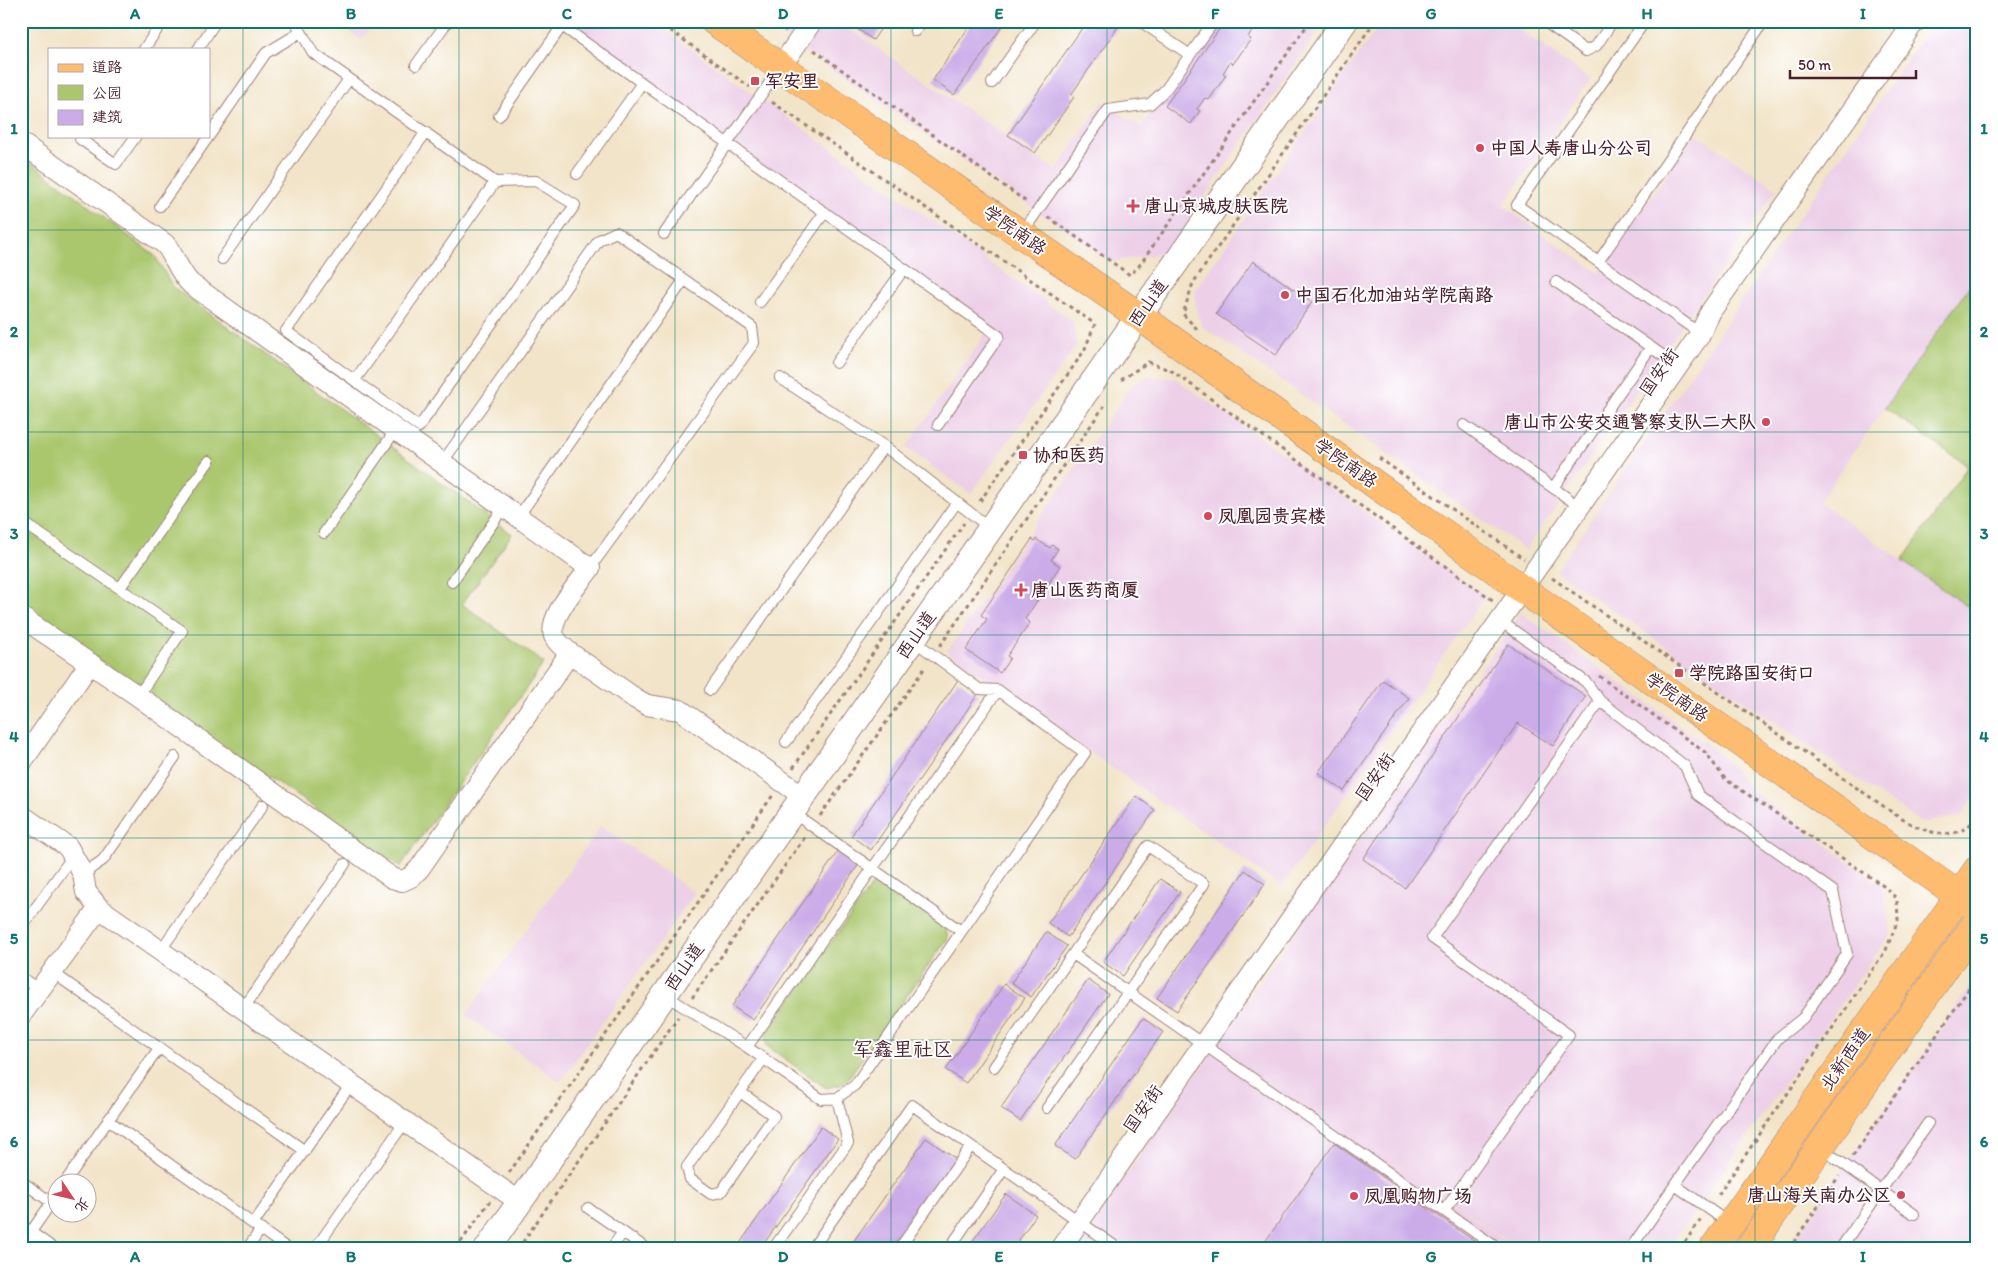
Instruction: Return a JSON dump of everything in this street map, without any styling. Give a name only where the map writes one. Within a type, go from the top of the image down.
[{"type":"main road","name":"学院南路","points":[[714,21],[1139,316],[1524,574],[1968,902]]},
{"type":"main road","name":"北新西道","points":[[1713,1249],[1968,902],[1977,870]]},
{"type":"main road","name":"北新西道","points":[[1749,1249],[1977,922]]},
{"type":"street","points":[[780,68],[812,21]]},
{"type":"street","name":"西山道","points":[[487,1249],[1345,21]]},
{"type":"street","name":"国安街","points":[[1199,1041],[1524,574],[1699,336],[1711,311],[1915,21]]},
{"type":"street","points":[[21,143],[165,244],[172,252],[184,278],[191,284],[590,568],[556,615],[553,626],[554,638],[570,653],[636,699],[647,705],[680,710],[798,804]]},
{"type":"street","name":"国安街","points":[[1045,1249],[1074,1218],[1499,620],[1569,499],[1668,359],[1691,327],[1711,311]]},
{"type":"street","points":[[21,616],[138,696],[392,878],[402,881],[411,877],[419,869],[570,653]]},
{"type":"street","points":[[21,763],[90,663]]},
{"type":"street","points":[[21,815],[68,847],[83,874],[86,892],[99,908],[520,1202]]},
{"type":"street","points":[[21,1016],[99,908]]},
{"type":"street","name":"国安街","points":[[1060,1249],[1074,1218]]},
{"type":"street","points":[[24,1233],[46,1249]]},
{"type":"lane","points":[[145,48],[163,21]]},
{"type":"lane","points":[[199,48],[216,21]]},
{"type":"lane","points":[[295,21],[313,53],[426,132],[495,182],[536,182],[575,205],[419,427],[286,331],[426,132]]},
{"type":"lane","points":[[416,64],[448,21]]},
{"type":"lane","points":[[915,31],[922,21]]},
{"type":"lane","points":[[992,83],[1036,21]]},
{"type":"lane","points":[[1021,234],[1108,110],[1150,104],[1166,89],[1214,21]]},
{"type":"lane","points":[[1544,21],[1586,51],[1596,46],[1613,21]]},
{"type":"lane","points":[[1645,21],[1517,205],[1691,327]]},
{"type":"lane","points":[[1598,262],[1764,21]]},
{"type":"lane","points":[[1146,23],[1190,55]]},
{"type":"lane","points":[[499,116],[559,24],[999,336],[938,425]]},
{"type":"lane","points":[[210,135],[266,54],[302,32]]},
{"type":"lane","points":[[664,234],[780,68]]},
{"type":"lane","points":[[222,259],[349,79]]},
{"type":"lane","points":[[577,174],[642,83]]},
{"type":"lane","points":[[81,138],[116,164],[135,138]]},
{"type":"lane","points":[[160,206],[208,138]]},
{"type":"lane","points":[[355,380],[495,182]]},
{"type":"lane","points":[[760,302],[824,212]]},
{"type":"lane","points":[[442,463],[599,240],[616,232],[752,327],[754,343],[590,568]]},
{"type":"lane","points":[[836,363],[904,269]]},
{"type":"lane","points":[[452,582],[511,512],[684,280]]},
{"type":"lane","points":[[1556,282],[1668,359]]},
{"type":"lane","points":[[1552,488],[1652,347]]},
{"type":"lane","points":[[780,378],[884,446],[991,528]]},
{"type":"lane","points":[[1464,425],[1569,499]]},
{"type":"lane","points":[[324,533],[395,431]]},
{"type":"lane","points":[[710,690],[884,446]]},
{"type":"lane","points":[[120,588],[208,462]]},
{"type":"lane","points":[[786,742],[957,502]]},
{"type":"lane","points":[[21,521],[182,631],[138,696]]},
{"type":"lane","points":[[1499,620],[1586,682],[1600,702],[1686,766],[1698,795],[1833,891],[1847,954],[1803,1018],[1778,1038],[1630,1249]]},
{"type":"lane","points":[[664,995],[764,1058],[821,1099],[837,1098],[854,1085],[1085,753],[998,690],[978,689],[913,640]]},
{"type":"lane","points":[[747,1047],[998,690]]},
{"type":"lane","points":[[1444,1211],[1569,1035],[1432,938],[1600,702]]},
{"type":"lane","points":[[83,874],[103,860],[175,757]]},
{"type":"lane","points":[[798,804],[813,826],[961,931]]},
{"type":"lane","points":[[160,951],[263,805]]},
{"type":"lane","points":[[994,1067],[1148,846],[1204,884],[1047,1108]]},
{"type":"lane","points":[[21,928],[73,856]]},
{"type":"lane","points":[[243,1009],[345,864]]},
{"type":"lane","points":[[1073,954],[1498,1249]]},
{"type":"lane","points":[[52,972],[305,1151]]},
{"type":"lane","points":[[21,977],[39,990]]},
{"type":"lane","points":[[72,1172],[159,1048]]},
{"type":"lane","points":[[740,1092],[774,1116],[721,1192],[711,1194],[690,1179],[687,1168],[740,1092],[764,1058]]},
{"type":"lane","points":[[247,1249],[257,1227],[305,1151],[352,1084]]},
{"type":"lane","points":[[773,1249],[848,1143],[837,1098]]},
{"type":"lane","points":[[812,1249],[912,1105],[1120,1249]]},
{"type":"lane","points":[[108,1120],[288,1249]]},
{"type":"lane","points":[[315,1249],[405,1122]]},
{"type":"lane","points":[[1840,1249],[1928,1123]]},
{"type":"lane","points":[[900,1249],[971,1146]]},
{"type":"lane","points":[[1820,1147],[1914,1214]]},
{"type":"lane","points":[[948,1249],[1004,1169]]},
{"type":"lane","points":[[21,1181],[48,1200]]},
{"type":"lane","points":[[1675,1185],[1730,1224]]},
{"type":"lane","points":[[24,1233],[48,1205]]},
{"type":"lane","points":[[588,1208],[647,1249]]},
{"type":"lane","points":[[611,1249],[623,1232]]},
{"type":"path","points":[[657,21],[761,95],[1095,324]]},
{"type":"path","points":[[772,21],[1130,275],[1139,266],[1310,21]]},
{"type":"path","points":[[1201,333],[1184,314],[1193,284],[1375,21]]},
{"type":"path","points":[[1117,386],[1123,378],[1148,362]]},
{"type":"path","points":[[518,1249],[933,656],[1106,403]]},
{"type":"path","points":[[1371,452],[1524,574],[1902,819],[1923,831],[1945,834],[1964,830],[1977,817]]},
{"type":"path","points":[[1680,1249],[1886,950]]},
{"type":"path","points":[[1789,1249],[1970,986],[1977,982]]},
{"type":"shaded area","points":[[335,21],[374,21],[362,40]]},
{"type":"shaded area","points":[[559,21],[652,21],[1072,321],[1076,346],[971,494],[906,448],[988,330]]},
{"type":"shaded area","points":[[762,21],[838,21],[1056,171],[1102,102],[1141,127],[1215,21],[1325,21],[1167,252],[1112,262]]},
{"type":"shaded area","points":[[1382,21],[1507,21],[1590,79],[1503,206],[1599,273],[1695,133],[1777,189],[1526,550],[1202,326],[1196,309],[1195,290]]},
{"type":"shaded area","points":[[1934,21],[1977,21],[1977,275],[1819,502],[1977,613],[1977,793],[1961,816],[1921,823],[1556,571]]},
{"type":"shaded area","points":[[1149,376],[1176,379],[1485,596],[1282,887],[947,652],[1134,383]]},
{"type":"shaded area","points":[[1521,613],[1720,754],[1752,791],[1883,886],[1891,933],[1668,1249],[1520,1249],[1323,1111],[1518,1249],[1075,1249],[1334,876]]},
{"type":"shaded area","points":[[601,826],[695,893],[560,1082],[466,1015]]},
{"type":"shaded area","name":"唐山海关南办公区","points":[[1977,977],[1977,1249],[1788,1249],[1897,1092]]},
{"type":"green space","points":[[21,155],[155,256],[173,287],[512,534],[462,604],[544,663],[400,867],[21,606]]},
{"type":"green space","points":[[1977,275],[1977,613],[1902,561],[1968,466],[1885,408]]},
{"type":"green space","points":[[881,884],[946,929],[948,938],[844,1084],[826,1088],[767,1046],[765,1036],[872,885]]},
{"type":"building","points":[[854,21],[886,21],[873,40],[852,25]]},
{"type":"building","points":[[973,21],[1006,21],[954,95],[933,80]]},
{"type":"building","points":[[1087,21],[1122,21],[1071,95],[1074,97],[1035,153],[1008,135]]},
{"type":"building","points":[[1225,21],[1264,21],[1258,29],[1255,26],[1248,37],[1251,39],[1233,64],[1230,62],[1223,73],[1226,75],[1209,100],[1205,98],[1197,109],[1200,111],[1191,124],[1165,106]]},
{"type":"building","points":[[1253,261],[1312,302],[1276,355],[1216,314]]},
{"type":"building","name":"唐山医药商厦","points":[[1032,539],[1035,541],[1036,539],[1050,548],[1052,545],[1058,549],[1051,560],[1060,566],[1025,619],[1030,623],[1007,656],[1010,658],[1000,673],[966,650],[987,619],[981,615]]},
{"type":"building","points":[[1508,644],[1586,696],[1553,746],[1518,723],[1405,888],[1363,859]]},
{"type":"building","points":[[958,680],[978,694],[871,850],[851,836]]},
{"type":"building","points":[[1383,680],[1409,698],[1344,791],[1318,773]]},
{"type":"building","points":[[1136,796],[1155,810],[1068,937],[1048,923]]},
{"type":"building","points":[[839,850],[859,864],[753,1020],[732,1006]]},
{"type":"building","points":[[1245,870],[1265,884],[1177,1011],[1157,998]]},
{"type":"building","points":[[1160,879],[1180,892],[1123,976],[1103,962]]},
{"type":"building","points":[[1046,932],[1067,946],[1031,997],[1011,983]]},
{"type":"building","points":[[1088,980],[1108,994],[1020,1121],[1001,1108]]},
{"type":"building","points":[[1004,984],[1025,998],[966,1083],[946,1070]]},
{"type":"building","points":[[1143,1018],[1163,1032],[1075,1159],[1055,1146]]},
{"type":"building","points":[[821,1127],[838,1139],[760,1249],[736,1249]]},
{"type":"building","points":[[926,1138],[956,1159],[894,1249],[848,1249]]},
{"type":"building","name":"凤凰购物广场","points":[[1334,1143],[1486,1249],[1260,1249]]},
{"type":"building","points":[[1006,1194],[1036,1215],[1013,1249],[967,1249]]},
{"type":"place","name":"军安里","points":[[755,81]]},
{"type":"place","name":"中国人寿唐山分公司","points":[[1480,148]]},
{"type":"place","name":"唐山京城皮肤医院","points":[[1133,206]]},
{"type":"place","name":"中国石化加油站学院南路","points":[[1285,295]]},
{"type":"place","name":"唐山市公安交通警察支队二大队","points":[[1766,422]]},
{"type":"place","name":"协和医药","points":[[1023,455]]},
{"type":"place","name":"凤凰园贵宾楼","points":[[1208,516]]},
{"type":"place","name":"唐山医药商厦","points":[[1021,590]]},
{"type":"place","name":"学院路国安街口","points":[[1679,673]]},
{"type":"place","name":"唐山海关南办公区","points":[[1901,1195]]},
{"type":"place","name":"凤凰购物广场","points":[[1354,1196]]},
{"type":"district","name":"军鑫里社区","points":[[903,1049]]}]
